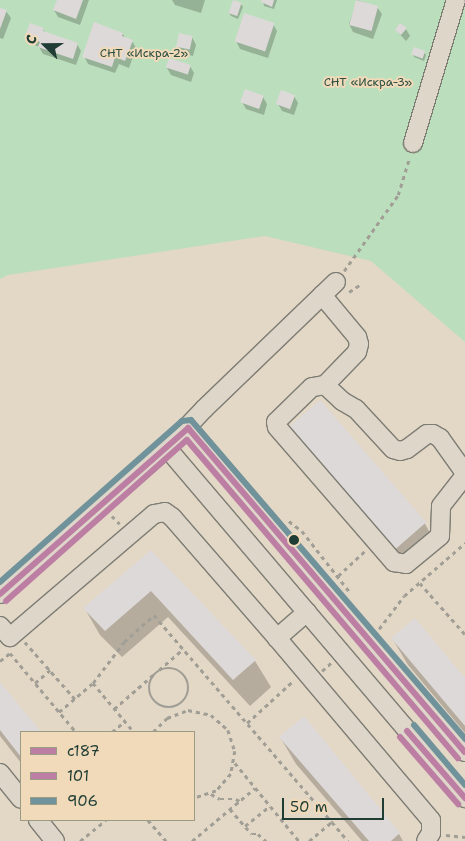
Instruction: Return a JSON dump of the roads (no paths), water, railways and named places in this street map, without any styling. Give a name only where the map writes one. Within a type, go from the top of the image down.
[{"type":"street","points":[[413,143],[456,0]]},
{"type":"street","points":[[0,594],[167,448],[204,409],[327,300],[336,282]]},
{"type":"street","points":[[325,385],[342,401],[356,409],[392,449],[400,451],[407,449],[427,434],[433,434],[440,438],[465,474],[441,506],[440,536],[406,564],[394,562],[277,427],[276,422],[312,387],[325,385],[357,352],[360,344],[350,327],[327,300]]},
{"type":"street","points":[[188,428],[465,752]]},
{"type":"street","points":[[167,448],[465,798]]},
{"type":"street","points":[[0,626],[10,637],[154,514],[165,512],[172,517],[431,820],[431,833],[426,841]]},
{"type":"street","points":[[276,638],[306,612]]},
{"type":"street","points":[[0,773],[20,798]]},
{"type":"street","points":[[39,821],[55,841]]},
{"type":"park label","name":"СНТ «Искра-2»","points":[[144,54]]},
{"type":"park label","name":"СНТ «Искра-3»","points":[[368,83]]}]
